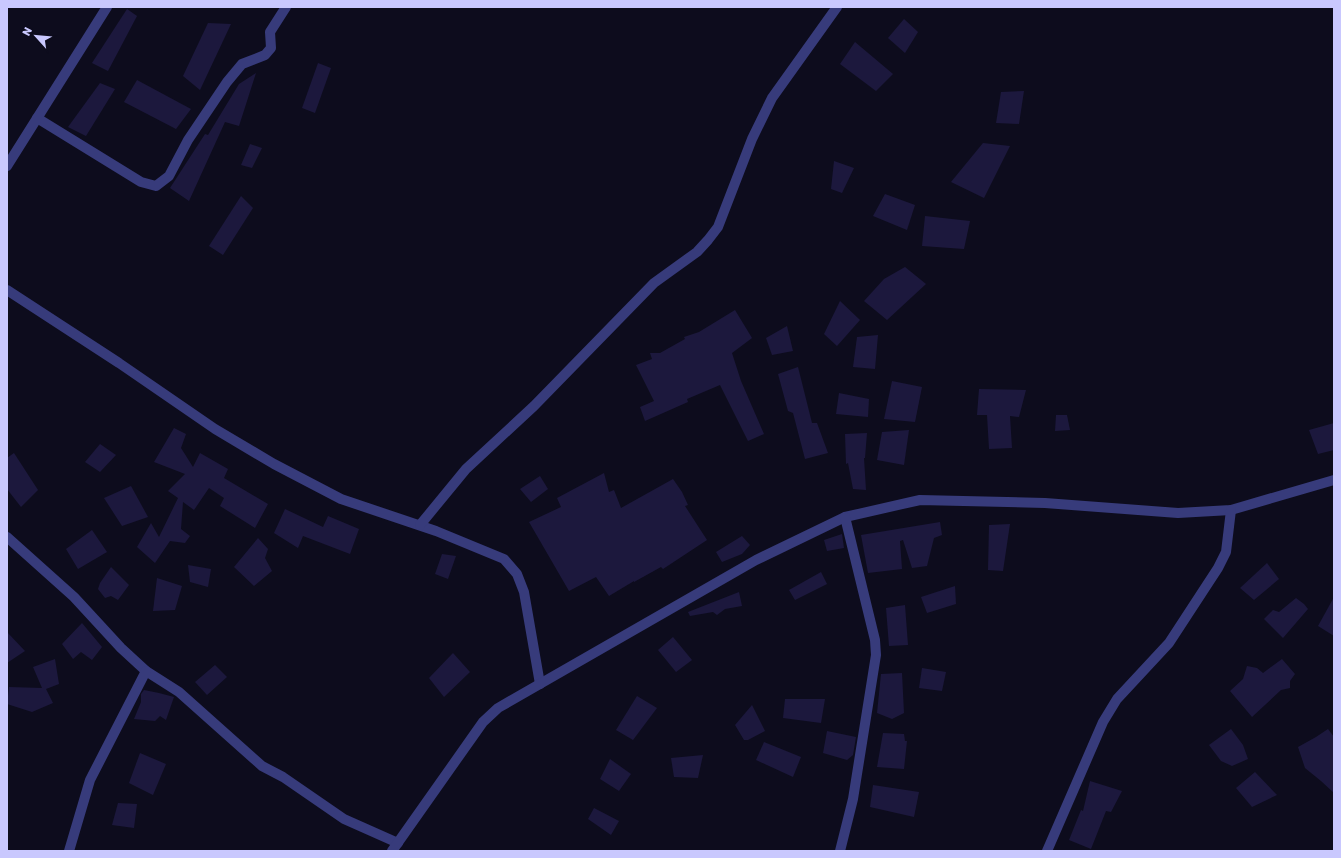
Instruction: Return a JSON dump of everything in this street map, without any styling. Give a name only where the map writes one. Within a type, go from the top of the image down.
[{"type":"street","points":[[7,166],[107,7]]},
{"type":"street","points":[[37,118],[141,182],[156,186],[169,176],[188,140],[227,82],[242,64],[265,55],[271,48],[270,32],[286,7]]},
{"type":"street","points":[[420,525],[466,469],[534,406],[654,283],[696,252],[708,240],[718,227],[752,139],[772,98],[837,7]]},
{"type":"street","points":[[7,290],[119,363],[215,429],[274,464],[341,499],[420,525],[504,559],[517,574],[524,592],[540,684]]},
{"type":"street","points":[[7,536],[74,597],[121,648],[146,671],[179,692],[262,766],[283,777],[344,819],[395,847],[483,722],[498,708],[756,560],[845,517],[920,500],[1045,503],[1178,513],[1231,510],[1334,480]]},
{"type":"street","points":[[1047,851],[1103,722],[1117,699],[1169,643],[1218,568],[1226,552],[1231,510]]},
{"type":"street","points":[[840,851],[853,799],[876,655],[874,640],[845,517]]},
{"type":"street","points":[[70,851],[90,780],[146,671]]},
{"type":"building","points":[[127,9],[137,16],[108,71],[92,63]]},
{"type":"building","points":[[904,19],[918,32],[905,53],[888,38]]},
{"type":"building","points":[[208,23],[231,24],[200,90],[183,76]]},
{"type":"building","points":[[855,42],[893,74],[876,91],[840,64]]},
{"type":"building","points":[[318,63],[331,68],[315,113],[302,108]]},
{"type":"building","points":[[256,73],[239,126],[225,122],[189,201],[170,188],[205,134],[208,135],[239,84]]},
{"type":"building","points":[[137,80],[191,109],[176,129],[124,102]]},
{"type":"building","points":[[100,83],[115,89],[86,136],[68,127]]},
{"type":"building","points":[[1024,91],[1019,124],[996,123],[1001,92]]},
{"type":"building","points":[[983,143],[1010,146],[984,198],[951,182]]},
{"type":"building","points":[[250,144],[262,148],[252,168],[241,165]]},
{"type":"building","points":[[834,161],[854,168],[842,193],[831,189]]},
{"type":"building","points":[[885,194],[915,205],[907,230],[873,216]]},
{"type":"building","points":[[241,196],[253,208],[223,255],[209,246]]},
{"type":"building","points":[[925,216],[970,221],[964,249],[922,246]]},
{"type":"building","points":[[905,267],[926,284],[887,320],[864,301],[884,279]]},
{"type":"building","points":[[840,301],[860,320],[837,346],[824,334]]},
{"type":"building","points":[[735,310],[752,338],[732,353],[741,381],[764,434],[748,441],[720,385],[687,399],[688,402],[645,421],[640,407],[654,401],[636,365],[652,359],[650,353],[660,353],[685,339],[684,337],[699,332]]},
{"type":"building","points":[[787,326],[793,351],[772,355],[766,338]]},
{"type":"building","points":[[878,335],[875,369],[853,367],[857,337]]},
{"type":"building","points":[[798,367],[812,423],[817,423],[828,453],[805,459],[793,413],[788,411],[778,374]]},
{"type":"building","points":[[892,381],[922,387],[915,422],[884,419]]},
{"type":"building","points":[[979,389],[1026,390],[1019,417],[1010,416],[1012,448],[989,449],[987,415],[977,415]]},
{"type":"building","points":[[839,393],[869,399],[868,417],[836,414]]},
{"type":"building","points":[[1056,415],[1067,415],[1070,430],[1055,431]]},
{"type":"building","points":[[1334,423],[1334,450],[1318,454],[1309,430]]},
{"type":"building","points":[[174,428],[186,434],[181,448],[193,467],[200,453],[228,469],[224,478],[268,504],[255,528],[220,506],[224,498],[209,488],[194,510],[183,502],[181,529],[190,536],[185,543],[170,541],[155,563],[137,547],[151,523],[159,537],[178,498],[168,491],[185,474],[154,462]]},
{"type":"building","points":[[909,430],[904,465],[877,460],[882,432]]},
{"type":"building","points":[[867,433],[864,458],[866,490],[853,489],[848,463],[846,464],[845,434]]},
{"type":"building","points":[[100,444],[116,455],[100,472],[85,462]]},
{"type":"building","points":[[14,453],[38,490],[21,507],[7,489],[7,458]]},
{"type":"building","points":[[604,473],[609,492],[614,490],[621,508],[673,479],[682,492],[688,505],[685,506],[707,540],[663,569],[661,567],[609,596],[596,577],[569,591],[529,522],[561,507],[557,498]]},
{"type":"building","points":[[540,476],[548,489],[531,502],[520,489]]},
{"type":"building","points":[[131,486],[148,517],[122,526],[104,498]]},
{"type":"building","points":[[285,509],[323,527],[328,516],[359,529],[350,554],[303,536],[298,548],[274,533]]},
{"type":"building","points":[[940,522],[942,535],[934,538],[927,566],[912,568],[903,540],[900,541],[902,569],[868,573],[861,535]]},
{"type":"building","points":[[1010,524],[1003,571],[988,570],[989,525]]},
{"type":"building","points":[[92,530],[107,552],[78,569],[66,549]]},
{"type":"building","points":[[842,534],[844,548],[827,551],[824,540]]},
{"type":"building","points":[[742,536],[750,545],[742,554],[722,562],[716,552]]},
{"type":"building","points":[[258,538],[268,549],[265,558],[272,571],[254,586],[234,567]]},
{"type":"building","points":[[442,554],[456,556],[448,579],[435,574]]},
{"type":"building","points":[[1267,563],[1279,579],[1254,600],[1240,588]]},
{"type":"building","points":[[188,565],[211,569],[208,587],[190,582]]},
{"type":"building","points":[[111,567],[129,585],[118,600],[111,596],[105,598],[98,589],[100,583]]},
{"type":"building","points":[[821,572],[827,584],[795,600],[789,590]]},
{"type":"building","points":[[157,578],[182,586],[175,610],[153,611]]},
{"type":"building","points":[[955,586],[956,604],[927,613],[921,597]]},
{"type":"building","points":[[739,592],[742,606],[725,609],[717,615],[713,612],[690,616],[688,612]]},
{"type":"building","points":[[1334,597],[1334,636],[1318,626]]},
{"type":"building","points":[[1296,598],[1308,609],[1283,638],[1264,619],[1273,610],[1279,612]]},
{"type":"building","points":[[905,605],[908,645],[889,646],[886,608]]},
{"type":"building","points":[[82,623],[102,647],[92,660],[81,652],[73,659],[62,644]]},
{"type":"building","points":[[7,632],[25,651],[7,663]]},
{"type":"building","points":[[673,637],[692,660],[676,672],[658,650]]},
{"type":"building","points":[[453,653],[470,672],[444,697],[429,678]]},
{"type":"building","points":[[55,659],[59,684],[46,689],[53,703],[32,712],[7,704],[9,687],[42,688],[33,667]]},
{"type":"building","points":[[1282,659],[1295,674],[1290,681],[1290,688],[1281,690],[1252,717],[1230,691],[1243,679],[1247,666],[1257,668],[1263,673]]},
{"type":"building","points":[[215,665],[227,677],[207,695],[195,682]]},
{"type":"building","points":[[922,668],[946,672],[942,691],[919,688]]},
{"type":"building","points":[[902,673],[904,713],[892,719],[877,713],[881,674]]},
{"type":"building","points":[[144,690],[174,697],[166,720],[160,716],[155,721],[134,719],[141,702],[141,694]]},
{"type":"building","points":[[637,696],[657,708],[633,740],[616,730]]},
{"type":"building","points":[[785,699],[825,699],[821,723],[783,718]]},
{"type":"building","points":[[752,705],[765,731],[748,740],[744,740],[735,725]]},
{"type":"building","points":[[1231,729],[1243,745],[1248,759],[1232,766],[1221,761],[1209,745]]},
{"type":"building","points":[[1328,729],[1334,737],[1334,793],[1305,768],[1298,747]]},
{"type":"building","points":[[827,731],[856,737],[853,755],[847,760],[823,753]]},
{"type":"building","points":[[883,733],[904,734],[905,741],[907,741],[904,769],[877,767]]},
{"type":"building","points":[[764,742],[801,757],[793,777],[756,760]]},
{"type":"building","points":[[140,753],[166,764],[153,795],[129,783]]},
{"type":"building","points":[[703,755],[698,778],[674,777],[671,758]]},
{"type":"building","points":[[610,759],[631,774],[619,791],[600,779]]},
{"type":"building","points":[[1255,772],[1277,795],[1252,807],[1236,788]]},
{"type":"building","points":[[1090,781],[1122,791],[1111,812],[1106,811],[1091,849],[1069,840],[1081,810],[1083,811]]},
{"type":"building","points":[[873,785],[919,792],[914,817],[870,807]]},
{"type":"building","points":[[118,803],[137,804],[134,828],[112,825]]},
{"type":"building","points":[[594,808],[619,821],[611,835],[588,819]]}]
